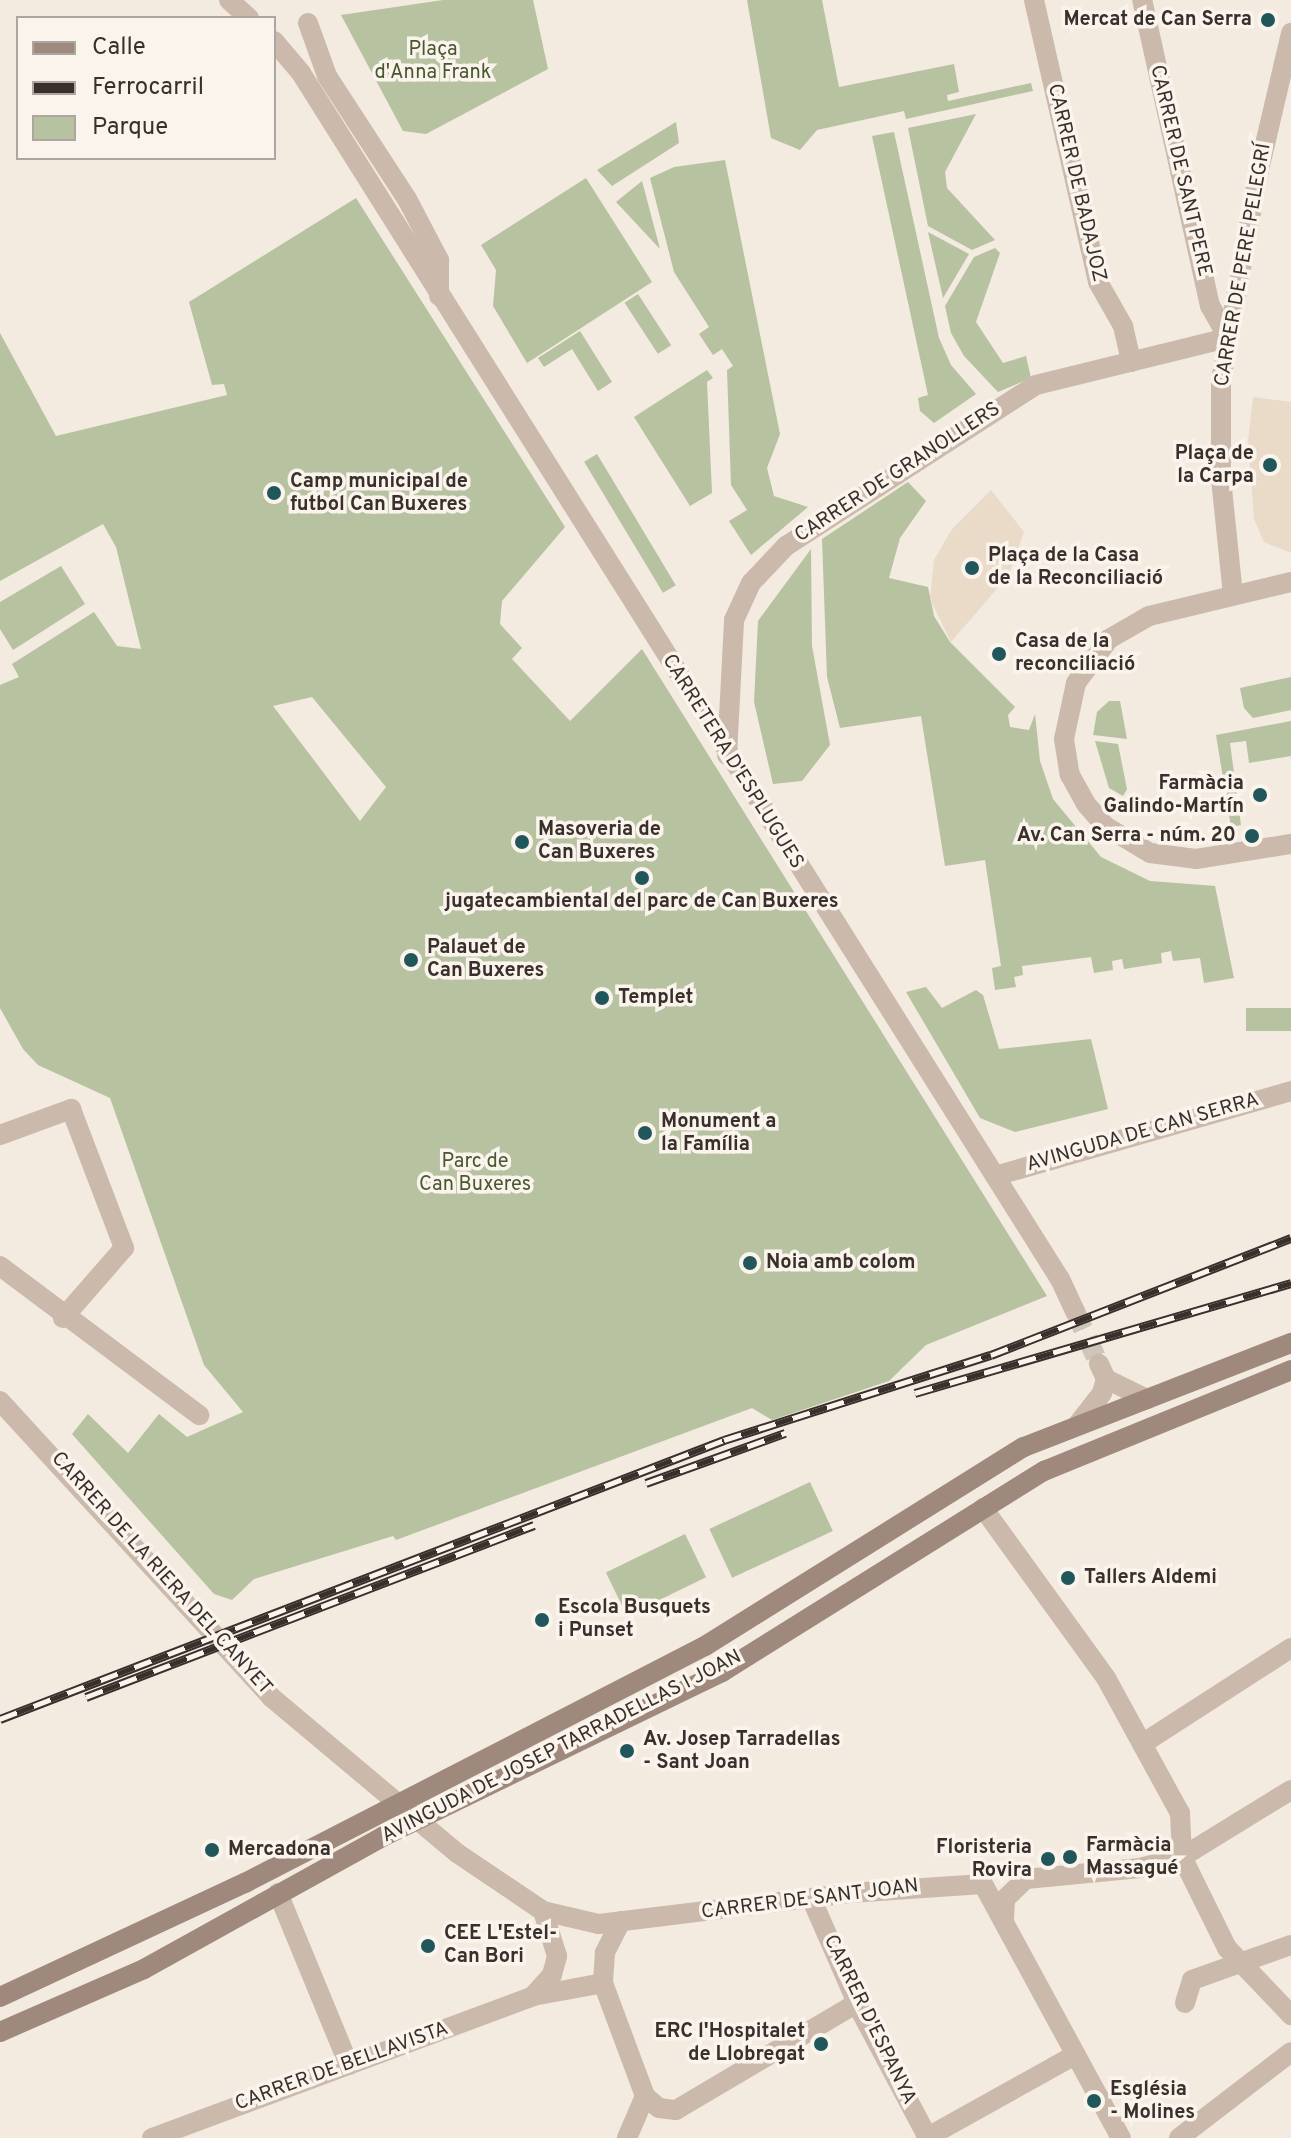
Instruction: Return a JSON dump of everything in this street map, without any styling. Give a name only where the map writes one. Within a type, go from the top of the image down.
[{"type":"street","points":[[229,0],[247,16]]},
{"type":"street","name":"CARRER DE BADAJOZ","points":[[1034,0],[1098,282],[1123,326],[1131,362]]},
{"type":"street","name":"CARRER DE SANT PERE","points":[[1142,0],[1210,306],[1228,338]]},
{"type":"street","name":"CARRER DE PERE PELEGRÍ","points":[[1233,595],[1221,479],[1221,380],[1258,174],[1291,33]]},
{"type":"street","points":[[301,73],[312,40]]},
{"type":"street","name":"CARRETERA D'ESPLUGUES","points":[[439,296],[439,260],[407,199],[312,40],[280,47],[301,73],[439,296],[727,755],[995,1176],[1075,1311]]},
{"type":"street","name":"CARRER DE GRANOLLERS","points":[[727,755],[729,642],[743,596],[786,546],[913,461],[1036,385],[1228,338]]},
{"type":"street","points":[[1291,582],[1149,616],[1109,639],[1086,665],[1069,702],[1066,757],[1093,813],[1150,853],[1196,859],[1291,844]]},
{"type":"street","name":"AVINGUDA DE CAN SERRA","points":[[995,1176],[1291,1091]]},
{"type":"street","points":[[0,1135],[71,1109],[124,1248],[63,1318]]},
{"type":"street","points":[[0,1266],[63,1318],[199,1415]]},
{"type":"street","name":"AVINGUDA DE JOSEP TARRADELLAS I JOAN","points":[[0,1997],[136,1937],[705,1646],[1024,1447],[1291,1343]]},
{"type":"street","name":"AVINGUDA DE JOSEP TARRADELLAS I JOAN","points":[[0,2032],[144,1969],[278,1893],[722,1672],[1044,1471],[1291,1370]]},
{"type":"street","points":[[1078,1424],[1095,1405],[1102,1372],[1147,1399]]},
{"type":"street","name":"CARRER DE LA RIERA DEL CANYET","points":[[0,1401],[271,1697],[419,1821]]},
{"type":"street","points":[[983,1508],[1106,1678],[1180,1813],[1182,1857],[1239,1964],[1291,2015]]},
{"type":"street","points":[[1142,1744],[1291,1648]]},
{"type":"street","points":[[1004,1919],[1005,1899],[1026,1879],[1140,1868],[1182,1857],[1291,1790]]},
{"type":"street","name":"CARRER DE SANT JOAN","points":[[419,1821],[478,1869],[543,1911],[591,1923],[973,1883],[989,1890],[1121,2138]]},
{"type":"street","points":[[278,1893],[349,2065]]},
{"type":"street","name":"CARRER D'ESPANYA","points":[[812,1900],[857,2003],[928,2138]]},
{"type":"street","points":[[533,1996],[552,1975],[557,1956],[543,1911]]},
{"type":"street","points":[[621,1921],[605,1953],[603,1983],[645,2096],[655,2106],[676,2110],[857,2003]]},
{"type":"street","points":[[1185,2003],[1192,1980],[1291,1945]]},
{"type":"street","name":"CARRER DE BELLAVISTA","points":[[152,2138],[533,1996],[603,1983]]},
{"type":"street","points":[[1179,2138],[1291,2052]]},
{"type":"street","points":[[928,2138],[1075,2055]]},
{"type":"street","points":[[627,2138],[645,2096]]},
{"type":"green space","name":"Plaça d'Anna Frank","points":[[443,0],[533,0],[548,69],[426,134],[403,131],[341,15]]},
{"type":"green space","points":[[747,0],[822,0],[839,87],[954,64],[959,92],[947,95],[948,101],[1031,83],[1033,91],[906,119],[904,111],[817,130],[800,150],[771,138]]},
{"type":"green space","points":[[976,114],[945,172],[947,188],[995,240],[972,250],[928,226],[908,128]]},
{"type":"green space","points":[[676,122],[679,143],[612,186],[597,170]]},
{"type":"green space","points":[[894,132],[939,338],[951,365],[976,394],[934,423],[920,411],[918,398],[928,395],[872,136]]},
{"type":"green space","points":[[725,160],[780,434],[767,468],[774,496],[808,507],[751,555],[729,521],[747,510],[731,485],[727,370],[733,366],[722,349],[713,355],[699,334],[709,327],[674,272],[650,178],[674,167]]},
{"type":"green space","points":[[586,178],[652,282],[527,363],[493,306],[496,270],[481,245]]},
{"type":"green space","points":[[642,181],[660,249],[616,202]]},
{"type":"green space","name":"Parc de Can Buxeres","points":[[356,198],[565,527],[502,601],[500,624],[522,648],[512,659],[570,721],[642,649],[1047,1296],[926,1345],[889,1381],[772,1420],[752,1408],[396,1540],[393,1536],[254,1579],[232,1600],[214,1594],[72,1434],[88,1414],[128,1453],[159,1414],[187,1437],[243,1412],[204,1365],[110,1098],[38,1065],[23,1049],[0,1008],[0,685],[19,677],[12,664],[94,612],[117,646],[141,649],[116,547],[103,524],[0,581],[0,333],[56,436],[227,395],[224,384],[212,385],[189,302]],"holes":[[[312,697],[386,787],[360,821],[273,706]]]},
{"type":"green space","points":[[928,232],[969,254],[943,298]]},
{"type":"green space","points":[[995,248],[1000,253],[976,322],[1003,363],[1026,356],[1031,378],[998,392],[964,356],[951,333],[945,306],[974,257]]},
{"type":"green space","points":[[638,294],[671,345],[658,354],[625,303]]},
{"type":"green space","points":[[580,331],[612,382],[598,391],[572,349],[544,367],[538,358]]},
{"type":"green space","points":[[707,370],[713,378],[707,382],[712,493],[690,506],[634,417]]},
{"type":"green space","points":[[597,454],[676,585],[663,593],[584,462]]},
{"type":"green space","points":[[908,482],[926,501],[900,538],[889,578],[928,587],[934,616],[950,642],[1015,707],[1008,715],[1010,727],[1029,730],[1035,714],[1040,761],[1053,799],[1101,857],[1150,881],[1215,886],[1234,978],[1204,983],[1200,958],[1173,961],[1171,951],[1161,953],[1162,963],[1124,969],[1122,959],[1112,961],[1113,970],[1094,973],[1091,957],[1022,966],[1023,975],[1014,977],[1016,987],[995,990],[992,968],[1001,966],[985,860],[945,866],[921,716],[840,728],[827,677],[822,539]]},
{"type":"green space","points":[[811,549],[812,646],[830,745],[802,781],[773,784],[754,702],[758,621]]},
{"type":"green space","points":[[61,566],[85,604],[13,650],[0,629],[0,602]]},
{"type":"green space","points":[[1291,677],[1291,710],[1253,718],[1244,708],[1240,688]]},
{"type":"green space","points":[[1109,701],[1120,701],[1127,739],[1093,735],[1097,712]]},
{"type":"green space","points":[[1291,721],[1291,756],[1249,763],[1246,741],[1230,743],[1241,825],[1231,827],[1216,735]]},
{"type":"green space","points":[[1095,741],[1118,744],[1127,789],[1123,796],[1109,788]]},
{"type":"green space","points":[[926,987],[942,1008],[976,990],[983,995],[999,1049],[1091,1039],[1108,1109],[1015,1132],[980,1118],[906,992]]},
{"type":"green space","points":[[1246,1008],[1291,1008],[1291,1031],[1246,1031]]},
{"type":"green space","points":[[810,1482],[833,1531],[732,1578],[709,1529]]},
{"type":"green space","points":[[685,1534],[706,1577],[627,1616],[606,1573]]},
{"type":"shaded area","name":"Plaça de la Carpa","points":[[1253,397],[1291,402],[1291,553],[1264,542],[1254,519],[1248,442]]},
{"type":"shaded area","name":"Plaça de la Casa de la Reconciliació","points":[[991,490],[1024,532],[1008,576],[951,642],[930,599],[934,560],[952,529]]},
{"type":"tunnel","points":[[1075,1311],[1099,1364]]},
{"type":"railway","points":[[0,1719],[724,1440],[991,1355],[1291,1238]]},
{"type":"railway","points":[[915,1393],[1291,1283]]},
{"type":"railway","points":[[646,1483],[785,1433]]},
{"type":"railway","points":[[86,1697],[534,1525]]},
{"type":"place","name":"Mercat de Can Serra","points":[[1268,20]]},
{"type":"place","name":"Plaça de la Carpa","points":[[1270,465]]},
{"type":"place","name":"Camp municipal de futbol Can Buxeres","points":[[274,493]]},
{"type":"place","name":"Plaça de la Casa de la Reconciliació","points":[[972,568]]},
{"type":"place","name":"Casa de la reconciliació","points":[[999,654]]},
{"type":"place","name":"Farmàcia Galindo-Martín","points":[[1260,795]]},
{"type":"place","name":"Av. Can Serra - núm. 20","points":[[1252,836]]},
{"type":"place","name":"Masoveria de Can Buxeres","points":[[522,842]]},
{"type":"place","name":"jugatecambiental del parc de Can Buxeres","points":[[642,878]]},
{"type":"place","name":"Palauet de Can Buxeres","points":[[411,960]]},
{"type":"place","name":"Templet","points":[[602,998]]},
{"type":"place","name":"Monument a la Família","points":[[645,1133]]},
{"type":"place","name":"Noia amb colom","points":[[750,1263]]},
{"type":"place","name":"Tallers Aldemi","points":[[1068,1578]]},
{"type":"place","name":"Escola Busquets i Punset","points":[[542,1620]]},
{"type":"place","name":"Av. Josep Tarradellas - Sant Joan","points":[[627,1751]]},
{"type":"place","name":"Mercadona","points":[[212,1850]]},
{"type":"place","name":"Farmàcia Massagué","points":[[1070,1857]]},
{"type":"place","name":"Floristeria Rovira","points":[[1048,1859]]},
{"type":"place","name":"CEE L'Estel- Can Bori","points":[[428,1946]]},
{"type":"place","name":"ERC l'Hospitalet de Llobregat","points":[[821,2044]]},
{"type":"place","name":"Església - Molines","points":[[1094,2101]]}]
